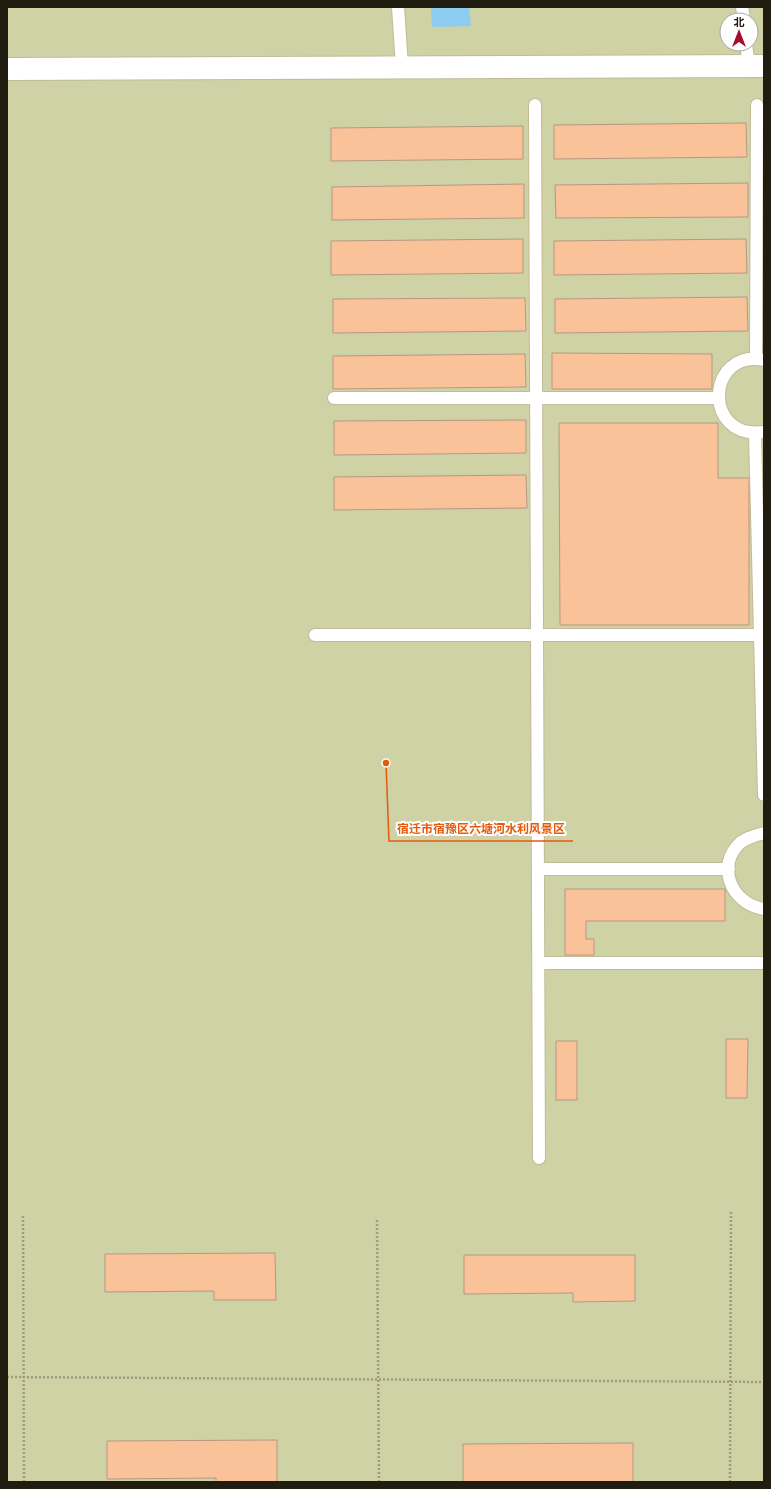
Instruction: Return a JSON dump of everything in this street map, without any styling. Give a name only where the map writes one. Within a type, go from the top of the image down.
[{"type":"street","points":[[7,68],[756,66]]},
{"type":"lane","points":[[398,7],[402,67]]},
{"type":"lane","points":[[750,52],[756,66]]},
{"type":"lane","points":[[535,105],[539,1158]]},
{"type":"lane","points":[[757,105],[760,359],[750,359],[739,362],[729,369],[722,380],[718,392],[719,404],[724,416],[732,425],[743,431],[760,432],[764,795]]},
{"type":"lane","points":[[334,398],[719,398]]},
{"type":"lane","points":[[315,635],[762,635]]},
{"type":"lane","points":[[764,833],[752,836],[741,842],[733,853],[729,869],[729,879],[734,891],[743,901],[755,908],[764,909]]},
{"type":"lane","points":[[539,869],[729,869]]},
{"type":"lane","points":[[539,963],[764,963]]},
{"type":"path","points":[[730,1482],[731,1210]]},
{"type":"path","points":[[24,1216],[24,1482]]},
{"type":"path","points":[[377,1220],[379,1482]]},
{"type":"path","points":[[7,1377],[764,1382]]},
{"type":"green space","points":[[7,7],[764,7],[764,1482],[7,1482]]},
{"type":"water","points":[[431,7],[469,7],[471,26],[432,27]]},
{"type":"building","points":[[746,123],[747,157],[554,159],[554,125]]},
{"type":"building","points":[[523,126],[523,159],[331,161],[331,128]]},
{"type":"building","points":[[748,183],[748,217],[556,218],[555,185]]},
{"type":"building","points":[[524,184],[524,218],[332,220],[332,187]]},
{"type":"building","points":[[523,239],[523,273],[331,275],[331,241]]},
{"type":"building","points":[[746,239],[747,273],[554,275],[554,241]]},
{"type":"building","points":[[747,297],[748,331],[555,333],[555,299]]},
{"type":"building","points":[[525,298],[526,331],[333,333],[333,299]]},
{"type":"building","points":[[552,353],[712,354],[712,389],[552,389]]},
{"type":"building","points":[[525,354],[526,387],[333,389],[333,356]]},
{"type":"building","points":[[526,420],[526,453],[334,455],[334,421]]},
{"type":"building","points":[[559,423],[718,423],[718,478],[749,478],[749,625],[560,625]]},
{"type":"building","points":[[526,475],[527,508],[334,510],[334,477]]},
{"type":"building","points":[[565,889],[725,889],[725,921],[586,921],[586,939],[594,939],[594,955],[565,955]]},
{"type":"building","points":[[726,1039],[748,1039],[747,1098],[726,1098]]},
{"type":"building","points":[[556,1041],[577,1041],[577,1100],[556,1100]]},
{"type":"building","points":[[275,1253],[276,1300],[214,1300],[214,1291],[105,1292],[105,1254]]},
{"type":"building","points":[[464,1255],[635,1255],[635,1301],[573,1302],[573,1293],[464,1294]]},
{"type":"building","points":[[277,1440],[277,1482],[216,1482],[216,1478],[107,1479],[107,1441]]},
{"type":"building","points":[[633,1443],[633,1482],[463,1482],[463,1444]]},
{"type":"place","name":"宿迁市宿豫区六塘河水利风景区","points":[[386,763]]}]
